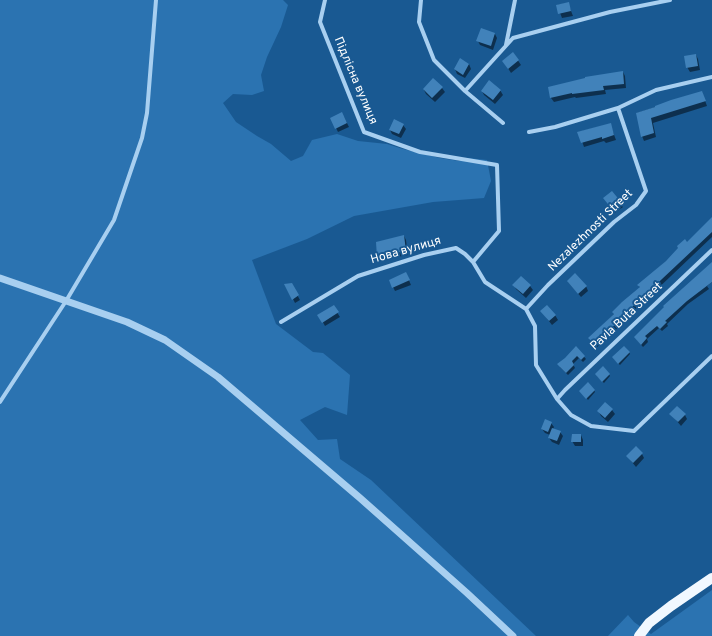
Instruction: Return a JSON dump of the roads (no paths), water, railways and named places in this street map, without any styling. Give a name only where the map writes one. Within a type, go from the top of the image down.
[{"type":"main road","points":[[639,636],[650,623],[671,606],[712,578]]},
{"type":"street","points":[[0,402],[66,301],[114,220],[142,138],[148,113],[156,0]]},
{"type":"street","name":"Підлісна вулиця","points":[[325,0],[320,22],[364,132],[420,152],[497,165],[499,231],[473,262]]},
{"type":"street","points":[[421,0],[419,22],[434,60],[465,91],[503,123]]},
{"type":"street","points":[[506,45],[515,0]]},
{"type":"street","points":[[465,91],[514,38],[610,12],[670,0]]},
{"type":"street","points":[[529,132],[555,127],[618,108],[656,90],[712,77]]},
{"type":"street","name":"Nezalezhnosti Street","points":[[526,309],[614,222],[636,205],[646,191],[618,108]]},
{"type":"street","name":"Нова вулиця","points":[[281,322],[358,276],[424,255],[456,248],[473,262],[485,282],[526,309]]},
{"type":"street","name":"Pavla Buta Street","points":[[557,399],[570,384],[712,250]]},
{"type":"street","points":[[0,278],[128,322],[165,340],[218,377],[360,498],[513,636]]},
{"type":"street","points":[[526,309],[534,326],[536,365],[557,399],[571,414],[591,426],[634,432],[712,356]]}]
